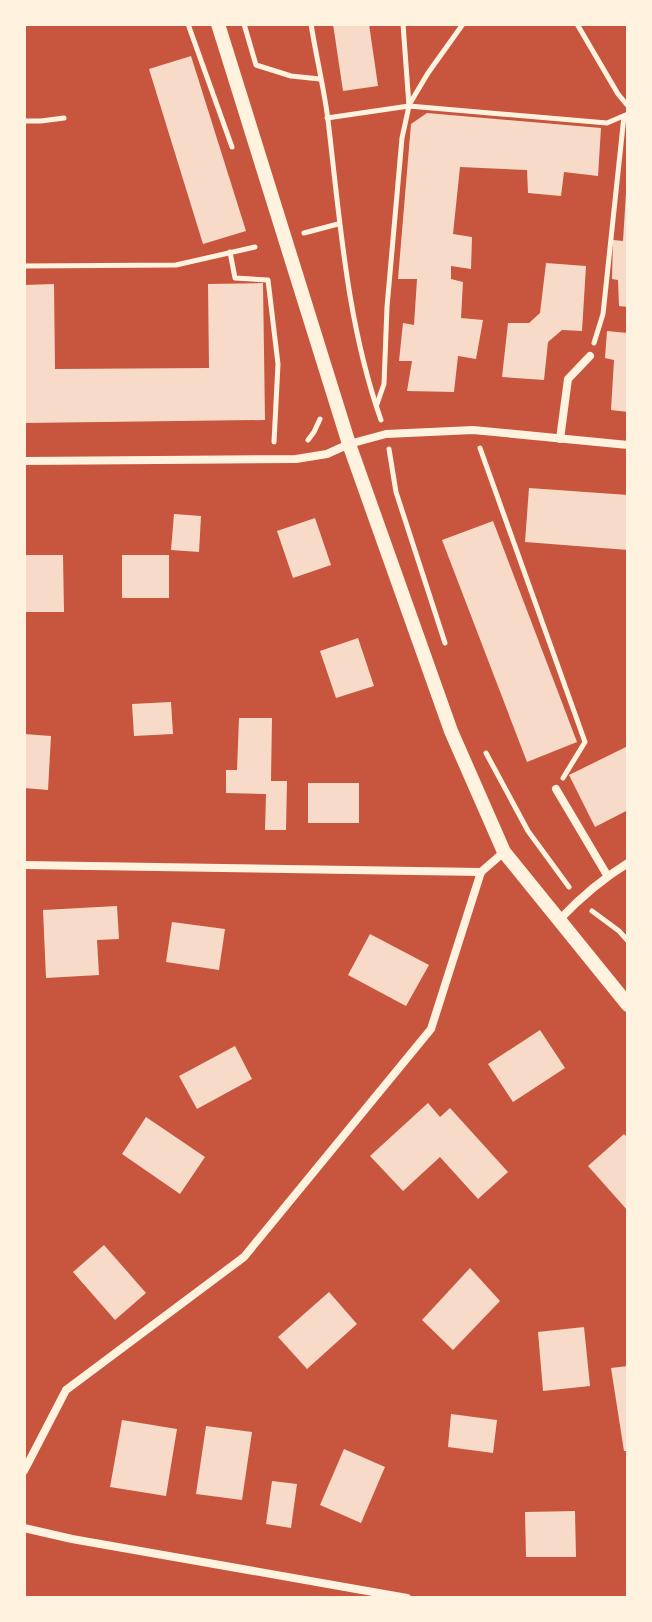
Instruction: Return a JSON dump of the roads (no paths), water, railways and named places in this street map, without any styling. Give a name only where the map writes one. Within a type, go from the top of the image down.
[{"type":"street","points":[[218,24],[349,444],[451,731],[504,852],[628,1005]]},
{"type":"street","points":[[560,439],[568,379],[590,356]]},
{"type":"street","points":[[24,461],[296,459],[327,454],[349,444],[386,434],[473,430],[628,445]]},
{"type":"street","points":[[556,789],[607,875]]},
{"type":"street","points":[[24,1471],[66,1390],[244,1257],[431,1029],[481,872],[504,852]]},
{"type":"street","points":[[560,919],[607,875],[628,863]]},
{"type":"street","points":[[24,865],[481,872]]},
{"type":"street","points":[[24,1528],[407,1598]]}]
